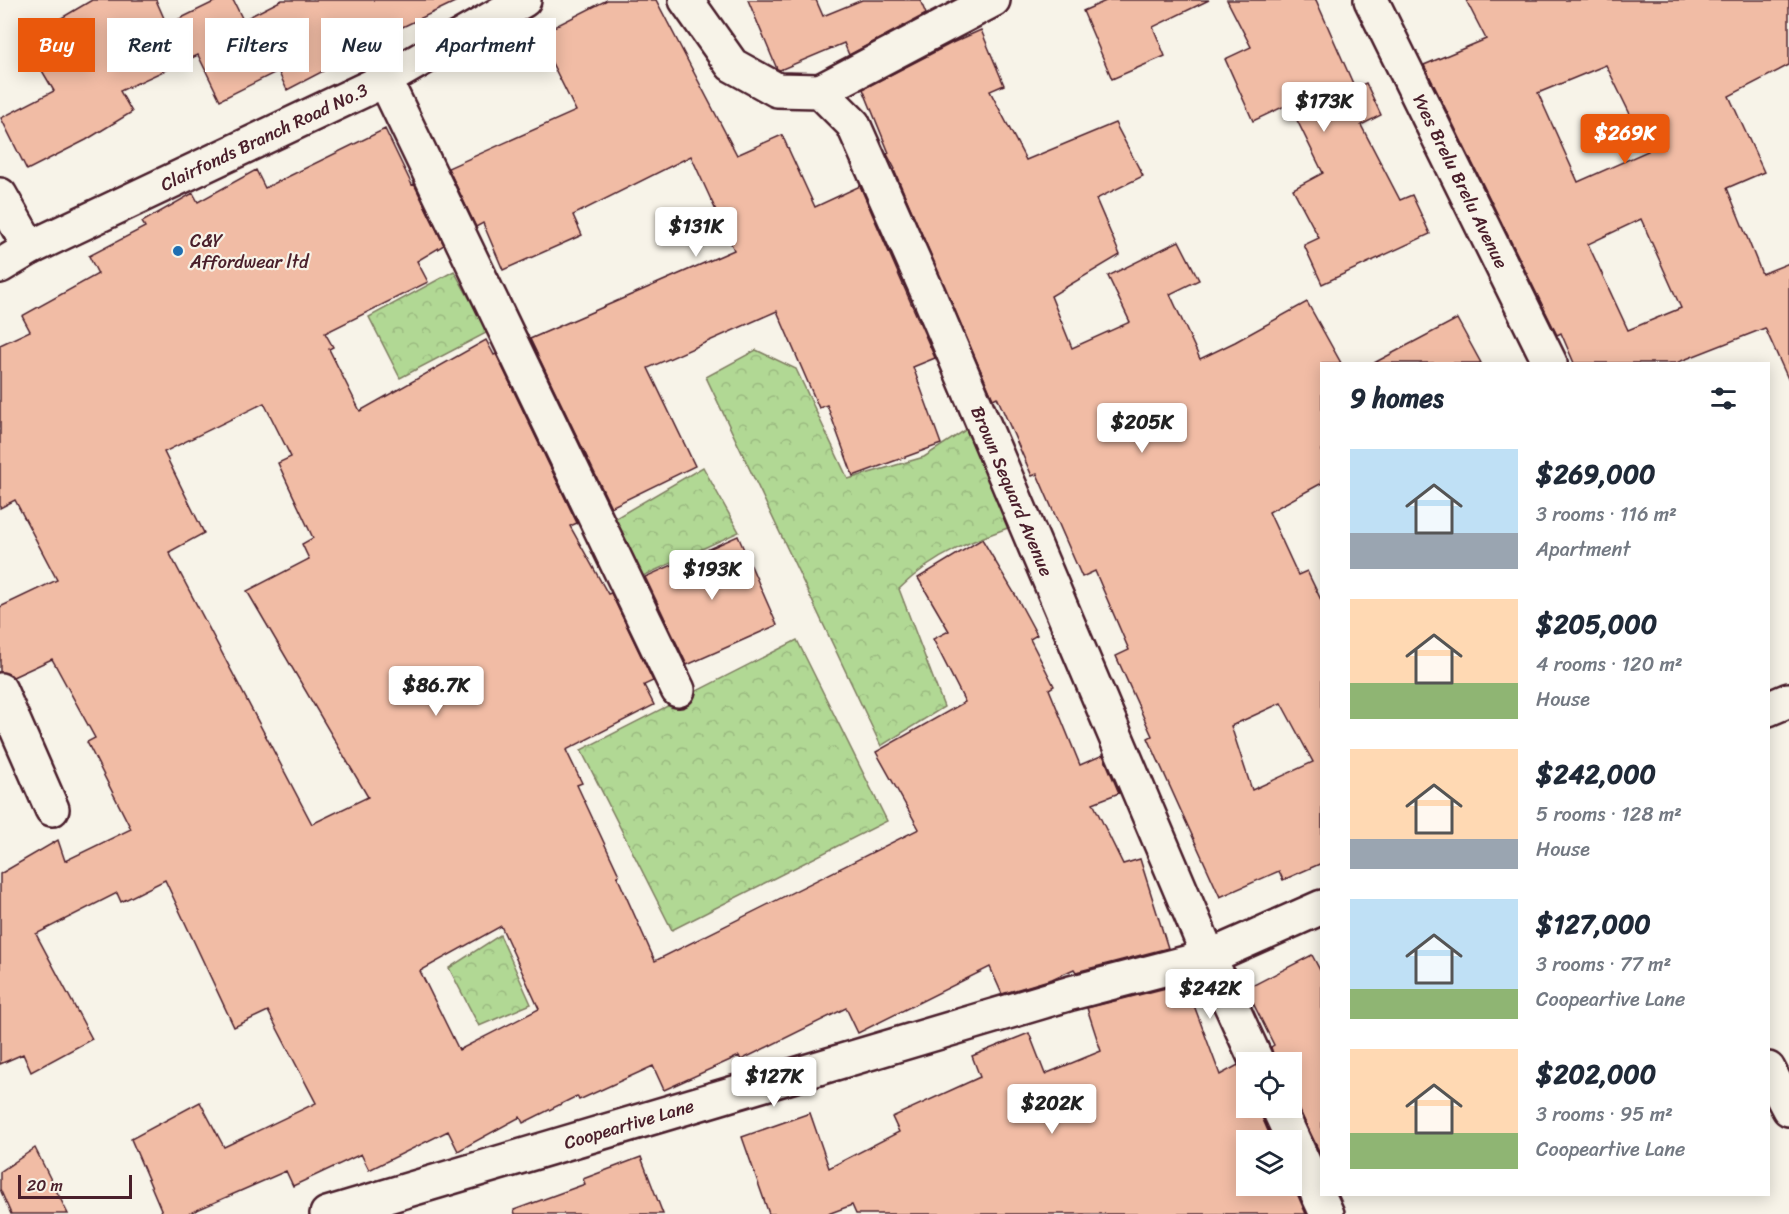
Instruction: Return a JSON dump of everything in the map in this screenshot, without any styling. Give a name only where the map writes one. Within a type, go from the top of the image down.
[{"type":"street","name":"Clairfonds Branch Road No.3","points":[[0,266],[30,248],[385,80],[524,0]]},
{"type":"street","points":[[686,0],[732,65],[777,90],[820,91],[993,0]]},
{"type":"street","name":"Yves Brelu Brelu Avenue","points":[[1371,0],[1550,362]]},
{"type":"street","points":[[385,80],[678,690]]},
{"type":"street","name":"Brown Sequard Avenue","points":[[820,91],[853,124],[937,315],[1209,957],[1252,1052]]},
{"type":"street","points":[[0,195],[30,248]]},
{"type":"street","points":[[0,690],[52,809]]},
{"type":"street","name":"Coopeartive Lane","points":[[327,1214],[1071,993],[1209,957],[1320,908]]},
{"type":"street","points":[[1770,1073],[1789,1109]]},
{"type":"street","points":[[1283,1118],[1327,1214]]},
{"type":"green space","points":[[454,271],[488,332],[400,378],[369,317]]},
{"type":"green space","points":[[756,350],[796,369],[848,479],[924,457],[976,423],[1022,523],[972,542],[941,557],[899,589],[944,707],[881,746],[706,377]]},
{"type":"green space","points":[[703,467],[739,532],[643,576],[614,519]]},
{"type":"green space","points":[[797,640],[887,821],[672,930],[581,750]]},
{"type":"green space","points":[[500,935],[531,1004],[479,1026],[449,968]]},
{"type":"building","points":[[92,0],[156,0],[164,18],[107,18],[107,72],[161,72],[120,91],[132,112],[86,140],[27,170],[1,118],[54,91],[43,72],[95,72],[95,18],[61,18]]},
{"type":"building","points":[[218,0],[233,0],[242,18],[205,18],[205,69],[198,55],[193,57],[193,18],[181,18]]},
{"type":"building","points":[[282,0],[459,0],[421,18],[415,18],[415,21],[403,27],[403,18],[321,18],[322,72],[287,90],[278,72],[309,72],[309,18],[247,18]]},
{"type":"building","points":[[607,0],[656,0],[737,155],[782,135],[815,207],[860,186],[935,358],[913,367],[941,444],[853,476],[827,405],[819,408],[777,311],[648,368],[695,466],[611,507],[530,339],[734,250],[691,156],[573,215],[582,235],[503,270],[483,223],[476,227],[448,168],[576,111],[556,71],[556,26]]},
{"type":"building","points":[[748,0],[816,0],[823,16],[862,0],[920,0],[926,14],[849,55],[844,43],[780,70],[777,69]]},
{"type":"building","points":[[1108,0],[1209,0],[1153,27],[1165,56],[1112,79],[1083,11]]},
{"type":"building","points":[[1227,0],[1316,0],[1355,88],[1366,83],[1381,115],[1361,125],[1400,200],[1412,195],[1430,234],[1322,284],[1304,245],[1319,238],[1293,189],[1323,173],[1289,104],[1253,121],[1225,59],[1251,47]]},
{"type":"building","points":[[1466,0],[1789,0],[1789,65],[1729,96],[1764,172],[1727,188],[1762,274],[1789,263],[1789,381],[1765,328],[1679,362],[1574,362],[1561,333],[1557,335],[1424,65],[1486,39]],"holes":[[[1606,65],[1648,151],[1578,182],[1538,93]],[[1641,219],[1681,308],[1628,330],[1588,244]]]},
{"type":"building","points":[[981,30],[1004,85],[990,91],[1026,160],[1115,123],[1143,176],[1096,199],[1120,255],[1051,296],[1072,348],[1130,322],[1108,276],[1179,241],[1199,280],[1170,294],[1200,359],[1307,302],[1340,362],[1320,362],[1320,484],[1269,512],[1298,575],[1307,571],[1320,598],[1320,864],[1283,880],[1279,871],[1220,897],[1148,738],[1152,736],[1116,656],[1129,650],[1095,571],[1082,577],[1037,474],[1032,476],[997,397],[993,399],[887,154],[889,153],[863,89]],"holes":[[[1281,703],[1313,762],[1252,790],[1231,726]]]},
{"type":"building","points":[[206,72],[276,72],[220,100]]},
{"type":"building","points":[[385,129],[412,185],[414,184],[444,245],[417,261],[428,282],[325,333],[333,347],[329,349],[360,411],[486,340],[494,355],[496,354],[577,523],[570,526],[608,594],[611,593],[653,681],[644,685],[654,705],[566,750],[582,783],[577,785],[619,875],[617,876],[655,961],[919,829],[876,752],[965,702],[933,639],[949,631],[918,578],[982,539],[1037,635],[1030,639],[1054,686],[1049,689],[1080,765],[1103,755],[1119,793],[1093,803],[1123,864],[1140,859],[1168,948],[1076,972],[1074,969],[1052,979],[1002,994],[990,967],[858,1033],[846,1008],[741,1060],[739,1056],[664,1090],[653,1066],[579,1100],[577,1096],[523,1123],[520,1117],[458,1151],[448,1131],[369,1170],[361,1154],[293,1186],[286,1171],[188,1214],[163,1214],[131,1139],[200,1102],[224,1147],[316,1103],[268,1011],[234,1027],[165,880],[121,902],[117,893],[36,934],[92,1039],[31,1072],[23,1054],[0,1064],[0,874],[58,840],[65,861],[131,829],[87,742],[95,738],[52,659],[13,677],[0,672],[0,607],[57,580],[15,500],[0,508],[0,345],[30,331],[22,316],[98,274],[89,256],[145,227],[142,222],[193,193],[198,202],[256,170],[265,188]],"holes":[[[264,403],[291,457],[278,463],[313,538],[302,544],[309,559],[247,591],[368,797],[312,824],[169,552],[204,533],[164,452]],[[501,926],[539,1009],[459,1050],[420,971]]]},
{"type":"building","points":[[1457,319],[1480,362],[1376,362]]},
{"type":"building","points":[[738,536],[777,625],[687,665],[645,577]]},
{"type":"building","points":[[1312,955],[1320,970],[1320,1153],[1302,1116],[1302,1052],[1272,1052],[1271,1047],[1274,1045],[1246,989]]},
{"type":"building","points":[[1170,987],[1192,1000],[1220,1075],[1236,1066],[1236,1118],[1262,1118],[1268,1130],[1236,1130],[1236,1196],[1298,1196],[1306,1214],[856,1214],[852,1205],[828,1214],[769,1214],[742,1137],[810,1113],[829,1168],[899,1132],[892,1117],[980,1077],[972,1056],[1029,1033],[1045,1074],[1101,1051],[1087,1008]]},
{"type":"building","points":[[35,1148],[68,1214],[11,1214],[0,1189],[0,1172]]},
{"type":"building","points":[[641,1157],[663,1214],[515,1214],[514,1210],[585,1184],[583,1179]]},
{"type":"place","name":"C&Y Affordwear ltd","points":[[178,251]]}]
